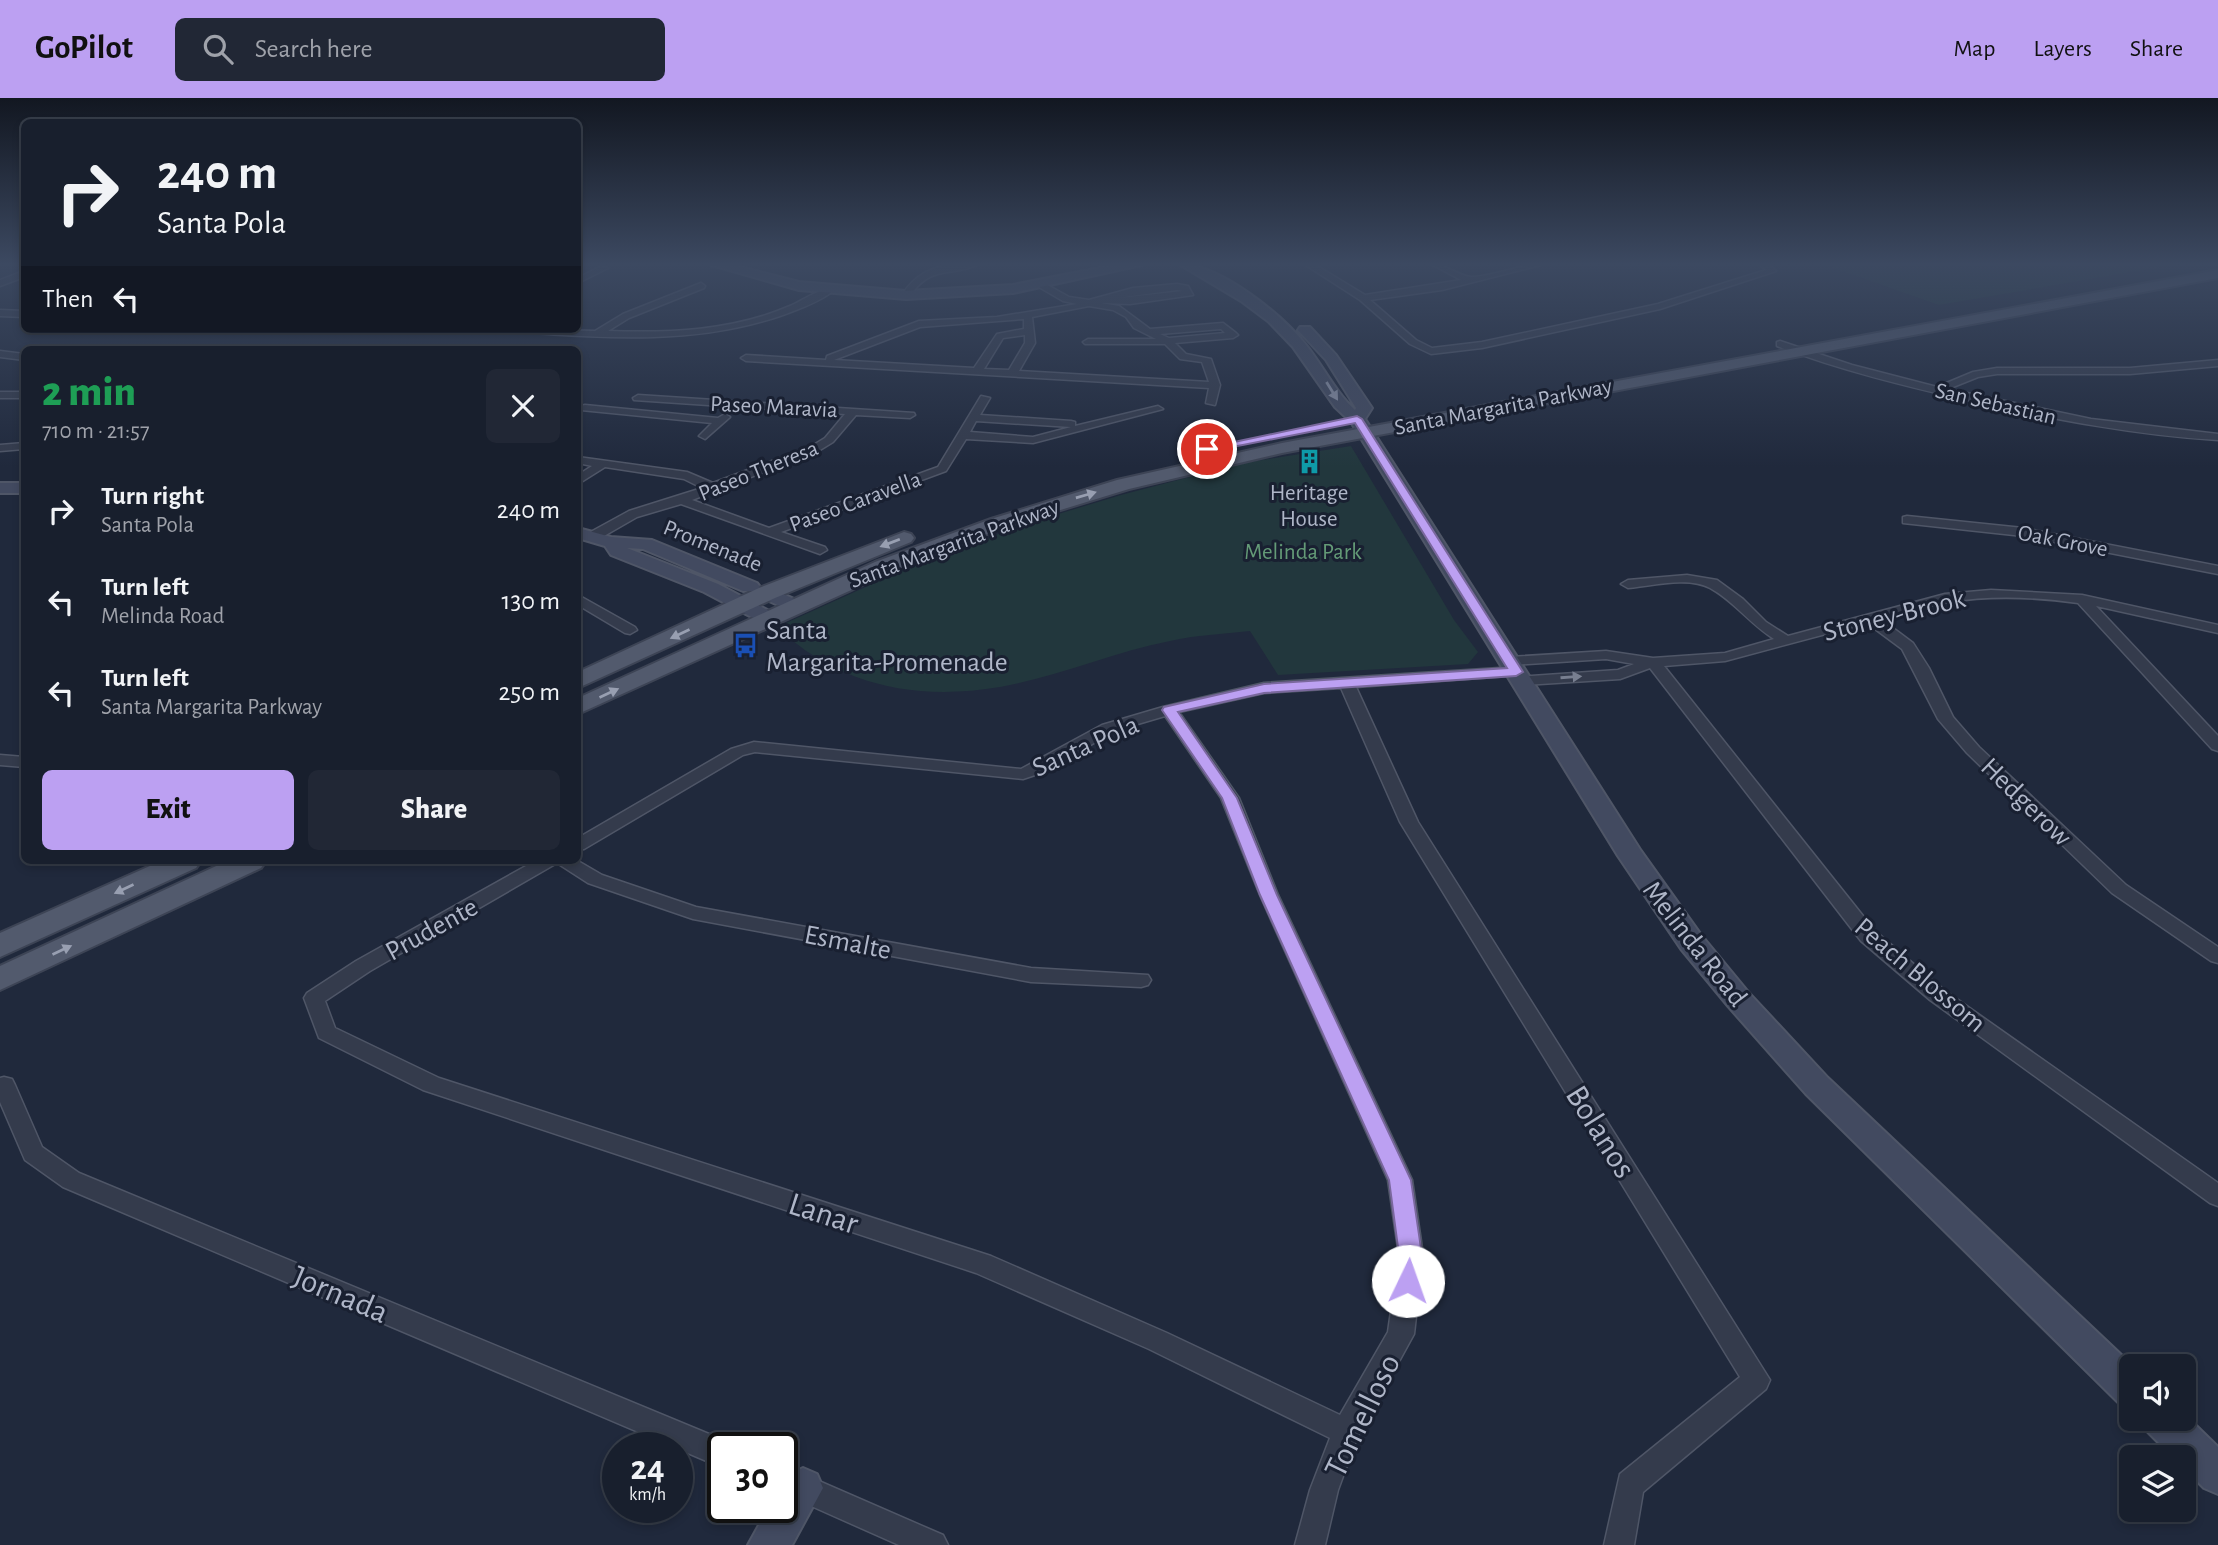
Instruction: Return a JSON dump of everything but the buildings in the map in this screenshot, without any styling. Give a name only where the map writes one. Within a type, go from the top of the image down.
[{"type":"main road","name":"Melinda Road","points":[[1286,332],[1300,346],[1344,411],[1362,426],[1656,895],[1738,999],[1817,1086],[2119,1377]]},
{"type":"main road","name":"Melinda Road","points":[[1306,332],[1331,358],[1364,408],[1362,426]]},
{"type":"main road","name":"Santa Margarita Parkway","points":[[581,707],[794,606],[910,556],[1058,504],[1362,426],[1846,332]]},
{"type":"main road","name":"Santa Margarita Parkway","points":[[943,523],[1146,463],[1905,332]]},
{"type":"main road","points":[[0,488],[21,488]]},
{"type":"main road","name":"Santa Margarita Parkway","points":[[581,680],[753,595],[923,530]]},
{"type":"main road","name":"Promenade","points":[[596,538],[617,551],[659,567],[794,606]]},
{"type":"main road","name":"Promenade","points":[[596,538],[646,544],[680,556],[753,595],[768,618]]},
{"type":"main road","points":[[659,567],[680,556]]},
{"type":"main road","points":[[0,946],[179,864]]},
{"type":"main road","points":[[0,979],[245,864]]},
{"type":"main road","points":[[2174,1431],[2218,1474]]},
{"type":"main road","points":[[769,1545],[778,1523]]},
{"type":"street","points":[[597,334],[601,332]]},
{"type":"street","points":[[581,333],[676,334],[698,332]]},
{"type":"street","points":[[820,361],[902,332]]},
{"type":"street","points":[[888,356],[905,332]]},
{"type":"street","points":[[977,372],[1000,336],[1026,332]]},
{"type":"street","points":[[1012,374],[1030,343],[1029,332]]},
{"type":"street","points":[[1146,332],[1168,341],[1182,357],[1206,359],[1215,385],[1211,403]]},
{"type":"street","points":[[1146,332],[1152,332]]},
{"type":"street","points":[[1088,342],[1168,341],[1233,335],[1229,332]]},
{"type":"street","points":[[1401,332],[1430,351],[1482,345],[1543,332]]},
{"type":"street","name":"San Sebastian","points":[[1780,344],[1852,369],[2059,417],[2121,428],[2218,437]]},
{"type":"street","points":[[0,354],[21,357]]},
{"type":"street","points":[[746,358],[820,361],[888,356],[977,372],[1215,385]]},
{"type":"street","points":[[1938,390],[1953,381],[1995,371],[2135,371],[2218,363]]},
{"type":"street","name":"Paseo Maravia","points":[[620,413],[643,394],[737,404],[910,415]]},
{"type":"street","points":[[0,396],[21,395]]},
{"type":"street","name":"Paseo Caravella","points":[[769,532],[942,469],[985,398]]},
{"type":"street","points":[[705,436],[737,404]]},
{"type":"street","points":[[584,408],[720,421]]},
{"type":"street","points":[[963,435],[1033,440],[1158,409]]},
{"type":"street","name":"Paseo Theresa","points":[[596,538],[647,517],[649,510],[824,444],[854,411]]},
{"type":"street","points":[[974,418],[1090,426]]},
{"type":"street","points":[[0,448],[21,446]]},
{"type":"street","points":[[581,460],[687,476],[713,488]]},
{"type":"street","points":[[581,478],[602,464]]},
{"type":"street","points":[[681,500],[820,550]]},
{"type":"street","name":"Oak Grove","points":[[1907,520],[2023,532],[2218,570]]},
{"type":"street","points":[[1628,584],[1687,579],[1712,583],[1738,602],[1761,625],[1787,641]]},
{"type":"street","name":"Stoney-Brook","points":[[1516,671],[1606,655],[1653,662],[1725,657],[1945,598],[1982,592],[2029,593],[2082,599],[2218,629]]},
{"type":"street","points":[[2082,599],[2218,746]]},
{"type":"street","points":[[581,601],[630,630]]},
{"type":"street","points":[[581,614],[593,609]]},
{"type":"street","name":"Hedgerow","points":[[1868,618],[1886,628],[1908,646],[1922,667],[1931,692],[1946,719],[1973,750],[2119,889],[2218,956]]},
{"type":"street","points":[[1592,656],[1605,675]]},
{"type":"street","name":"Stoney-Brook","points":[[1516,671],[1605,675],[1620,674],[1653,662]]},
{"type":"street","name":"Peach Blossom","points":[[1653,662],[1868,936],[1937,995],[2218,1196]]},
{"type":"street","name":"Santa Pola","points":[[581,843],[737,752],[754,747],[1023,774],[1041,767],[1108,728],[1169,710],[1264,688],[1516,671]]},
{"type":"street","name":"Bolanos","points":[[1346,681],[1409,822],[1757,1380],[1630,1484],[1619,1545]]},
{"type":"street","name":"Tomelloso","points":[[1169,710],[1230,798],[1269,895],[1400,1180],[1411,1255],[1401,1334],[1346,1433],[1324,1490],[1310,1545]]},
{"type":"street","points":[[0,760],[21,762]]},
{"type":"street","name":"Prudente","points":[[314,998],[363,966],[545,864]]},
{"type":"street","name":"Esmalte","points":[[570,864],[595,879],[693,913],[1031,975],[1141,980]]},
{"type":"street","name":"Lanar","points":[[314,998],[326,1033],[431,1084],[982,1264],[1158,1340],[1346,1433]]},
{"type":"street","name":"Jornada","points":[[4,1085],[33,1153],[71,1180],[707,1447]]},
{"type":"street","points":[[798,1485],[933,1545]]},
{"type":"green space","name":"Melinda Park","points":[[1351,446],[1454,620],[1478,652],[1468,664],[1278,675],[1250,631],[1190,637],[1149,646],[1021,683],[969,691],[938,692],[909,690],[853,676],[801,647],[777,627],[921,562],[1032,522],[1243,463]]},
{"type":"place","name":"Heritage House","points":[[1309,462]]},
{"type":"place","name":"Santa Margarita-Promenade","points":[[746,645]]},
{"type":"route","points":[[1207,449],[1357,419],[1516,672],[1264,688],[1169,710],[1230,798],[1269,895],[1400,1180],[1411,1255],[1408,1281]]}]
